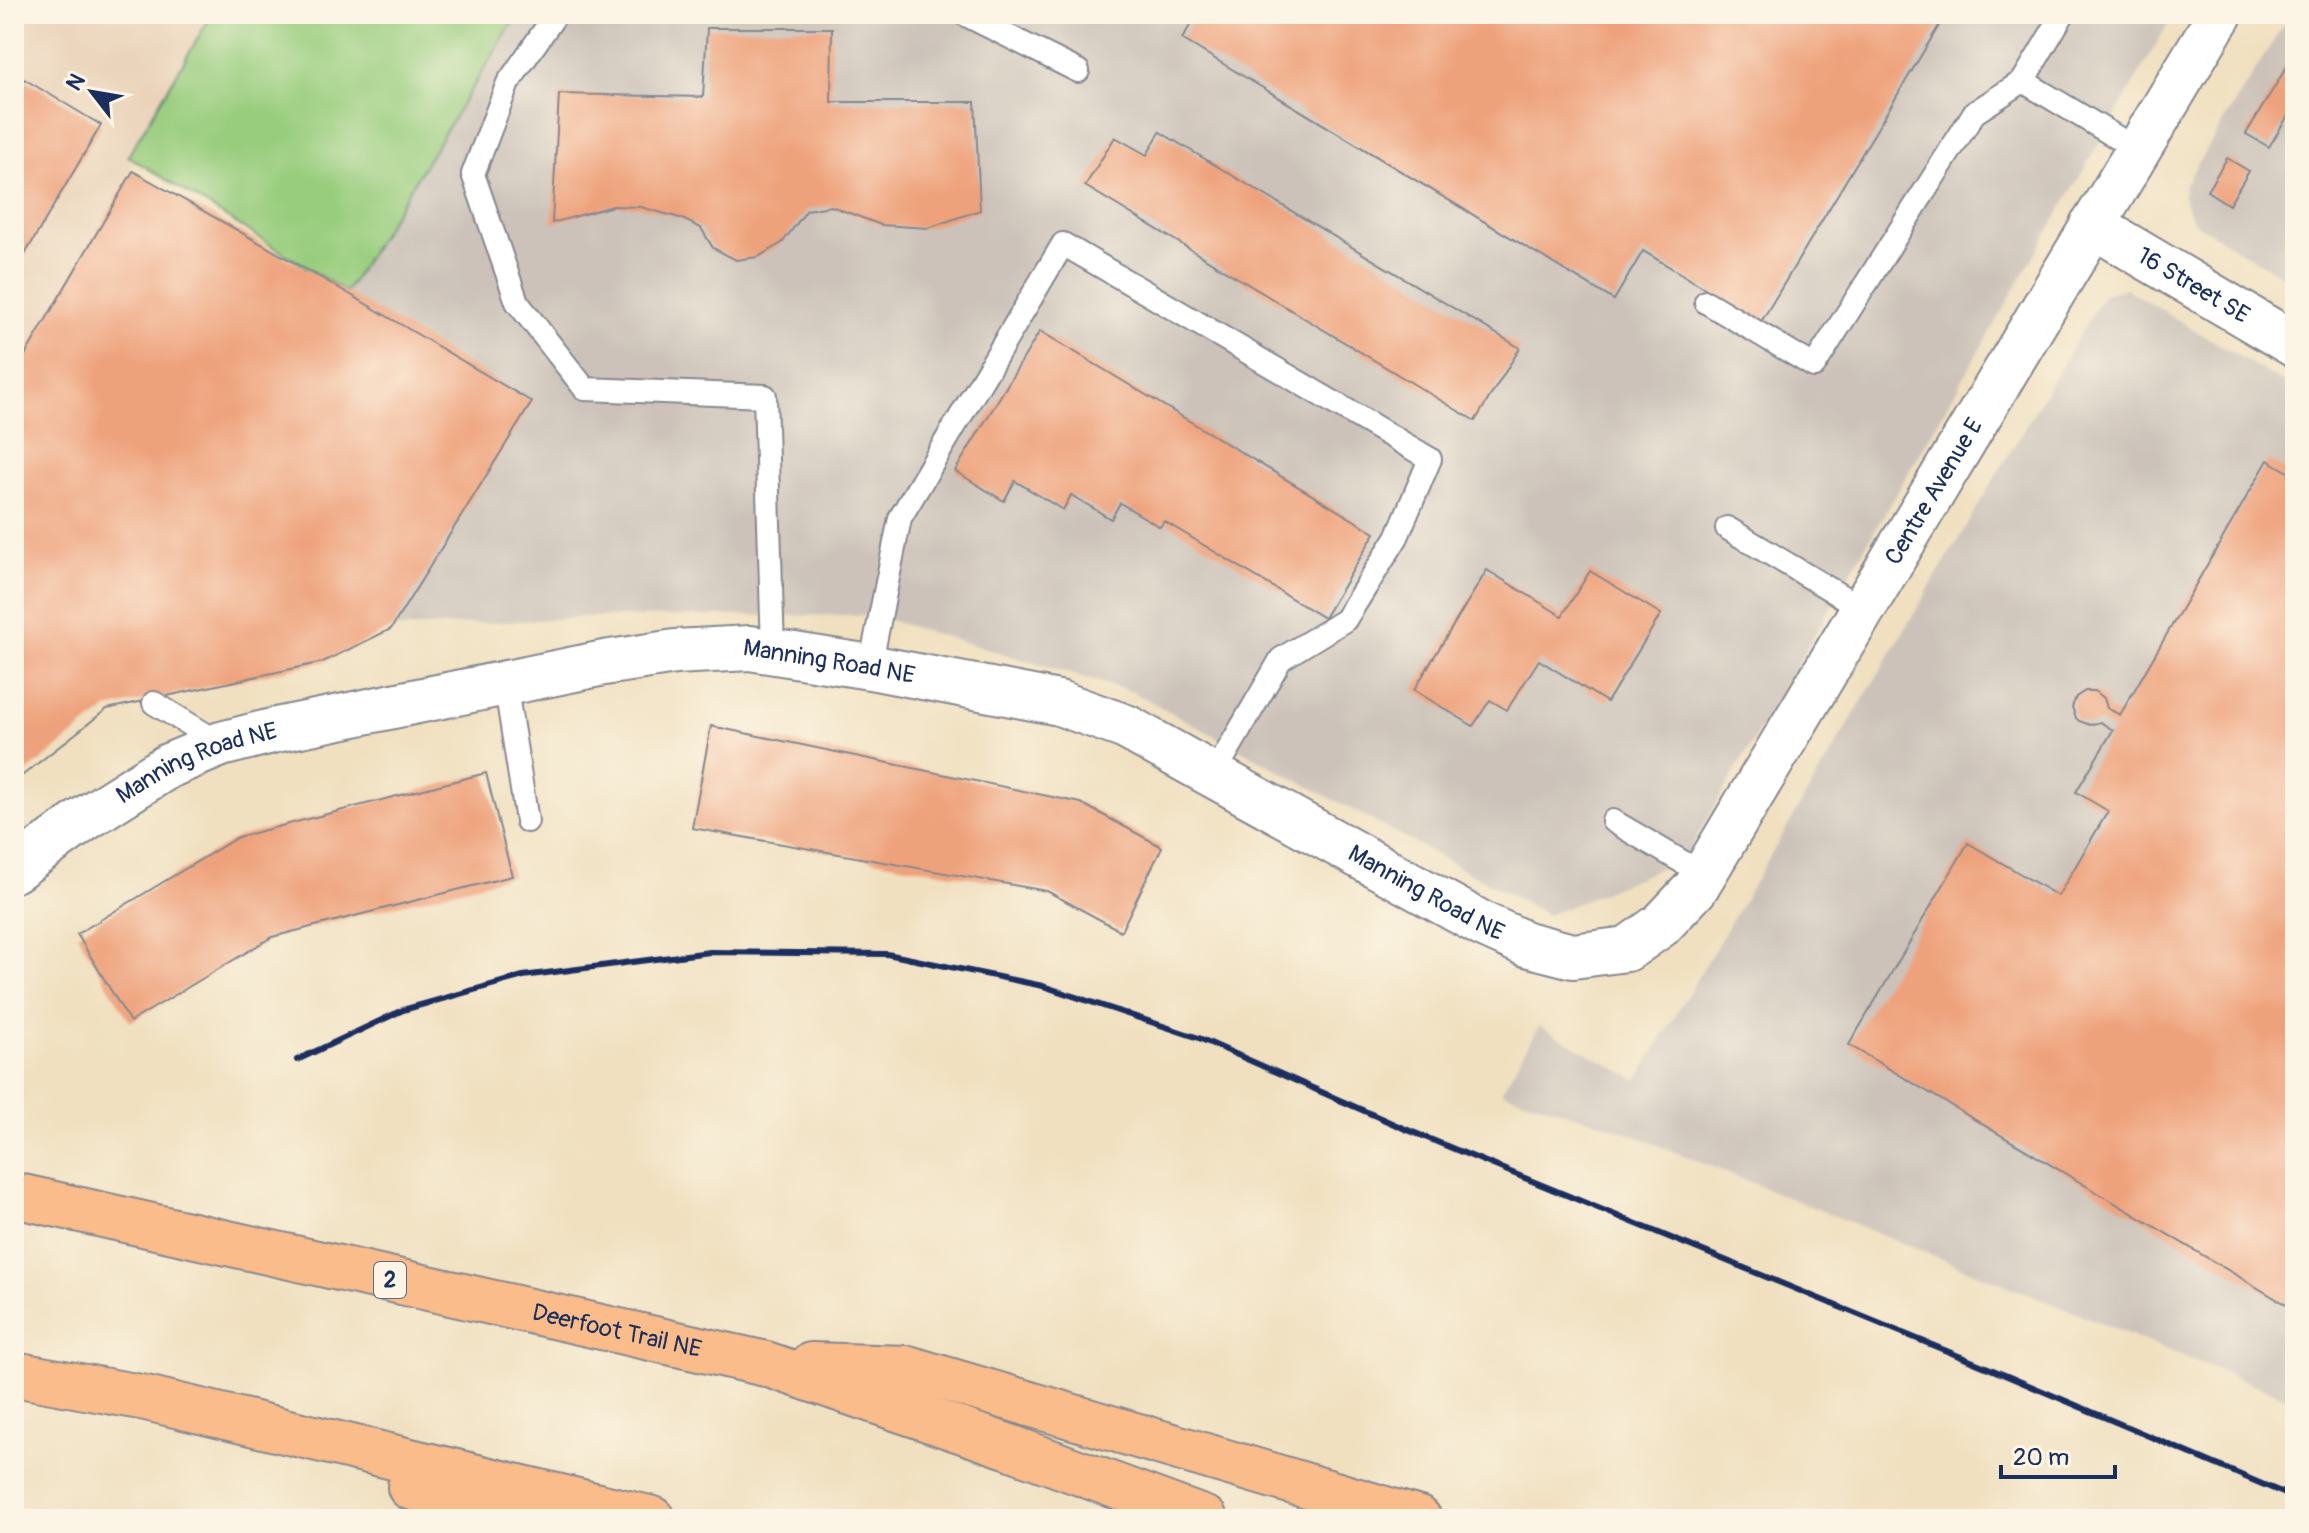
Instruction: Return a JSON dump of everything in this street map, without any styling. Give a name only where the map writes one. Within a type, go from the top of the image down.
[{"type":"highway","name":"Deerfoot Trail NE","points":[[14,1195],[766,1364],[1007,1446],[1205,1519]]},
{"type":"highway","points":[[766,1364],[908,1368],[1419,1519]]},
{"type":"highway","points":[[14,1374],[146,1398],[653,1519]]},
{"type":"highway","points":[[146,1398],[505,1519]]},
{"type":"street","name":"Centre Avenue E","points":[[1627,949],[1661,925],[1695,889],[2220,14]]},
{"type":"street","name":"16 Street SE","points":[[2092,225],[2295,345]]},
{"type":"street","name":"Manning Road NE","points":[[14,870],[83,820],[168,766],[221,744],[604,663],[675,652],[750,648],[1059,703],[1126,727],[1484,925],[1526,944],[1573,956],[1627,949]]},
{"type":"lane","points":[[556,14],[508,83],[473,174],[517,302],[585,389],[765,396],[773,650]]},
{"type":"lane","points":[[964,14],[1078,71]]},
{"type":"lane","points":[[1706,302],[1814,366],[1974,113],[2023,81],[2063,14]]},
{"type":"lane","points":[[2023,81],[2138,150]]},
{"type":"lane","points":[[870,667],[900,518],[1063,244],[1430,459],[1397,537],[1345,620],[1281,659],[1213,776]]},
{"type":"lane","points":[[1727,528],[1863,609]]},
{"type":"lane","points":[[505,682],[527,821]]},
{"type":"lane","points":[[154,703],[221,744]]},
{"type":"lane","points":[[1613,821],[1703,874]]},
{"type":"shaded area","points":[[14,14],[212,14],[128,155],[133,171],[14,374]]},
{"type":"shaded area","points":[[518,14],[2174,14],[1685,858],[1548,915],[1133,692],[872,615],[586,617],[391,629],[532,402],[346,292]]},
{"type":"shaded area","points":[[2290,14],[2295,14],[2295,284],[2198,225],[2191,217],[2183,196],[2185,184]]},
{"type":"shaded area","points":[[2125,288],[2295,390],[2295,1401],[1610,1126],[1501,1092],[1539,1026],[1637,1080],[2104,294]]},
{"type":"green space","points":[[212,14],[518,14],[346,292],[128,156]]},
{"type":"building","points":[[1197,14],[1946,14],[1761,322],[1643,251],[1614,300],[1182,39]]},
{"type":"building","points":[[707,28],[832,28],[831,102],[975,102],[980,210],[928,228],[881,225],[831,206],[807,210],[782,243],[758,257],[736,260],[713,248],[701,228],[680,218],[641,207],[613,206],[552,223],[559,94],[703,97]]},
{"type":"building","points":[[2295,53],[2295,104],[2269,147],[2246,134]]},
{"type":"building","points":[[14,73],[101,125],[14,273]]},
{"type":"building","points":[[1160,132],[1520,348],[1475,421],[1085,186],[1115,137],[1147,155]]},
{"type":"building","points":[[2227,158],[2249,171],[2229,205],[2207,191]]},
{"type":"building","points":[[133,171],[532,402],[391,629],[323,662],[107,709],[14,782],[14,374]]},
{"type":"building","points":[[1040,331],[1375,533],[1324,618],[1164,521],[1160,527],[1120,503],[1111,519],[1071,495],[1063,510],[1015,481],[1004,501],[955,471]]},
{"type":"building","points":[[2268,460],[2295,476],[2295,1310],[1849,1045],[1968,843],[2058,896],[2108,811],[2076,792],[2113,730],[2100,722],[2090,725],[2079,721],[2072,707],[2076,697],[2085,691],[2095,691],[2104,698],[2107,708],[2120,715]]},
{"type":"building","points":[[1487,570],[1562,616],[1590,571],[1661,614],[1607,702],[1539,660],[1507,710],[1490,700],[1473,726],[1414,690]]},
{"type":"building","points":[[711,726],[1081,803],[1162,847],[1121,931],[1047,891],[692,828]]},
{"type":"building","points":[[486,773],[512,876],[272,937],[130,1022],[77,934],[238,837]]},
{"type":"railway","points":[[297,1060],[403,1010],[523,976],[710,952],[887,954],[1043,986],[1199,1038],[1403,1128],[1993,1370],[2295,1498]]}]
